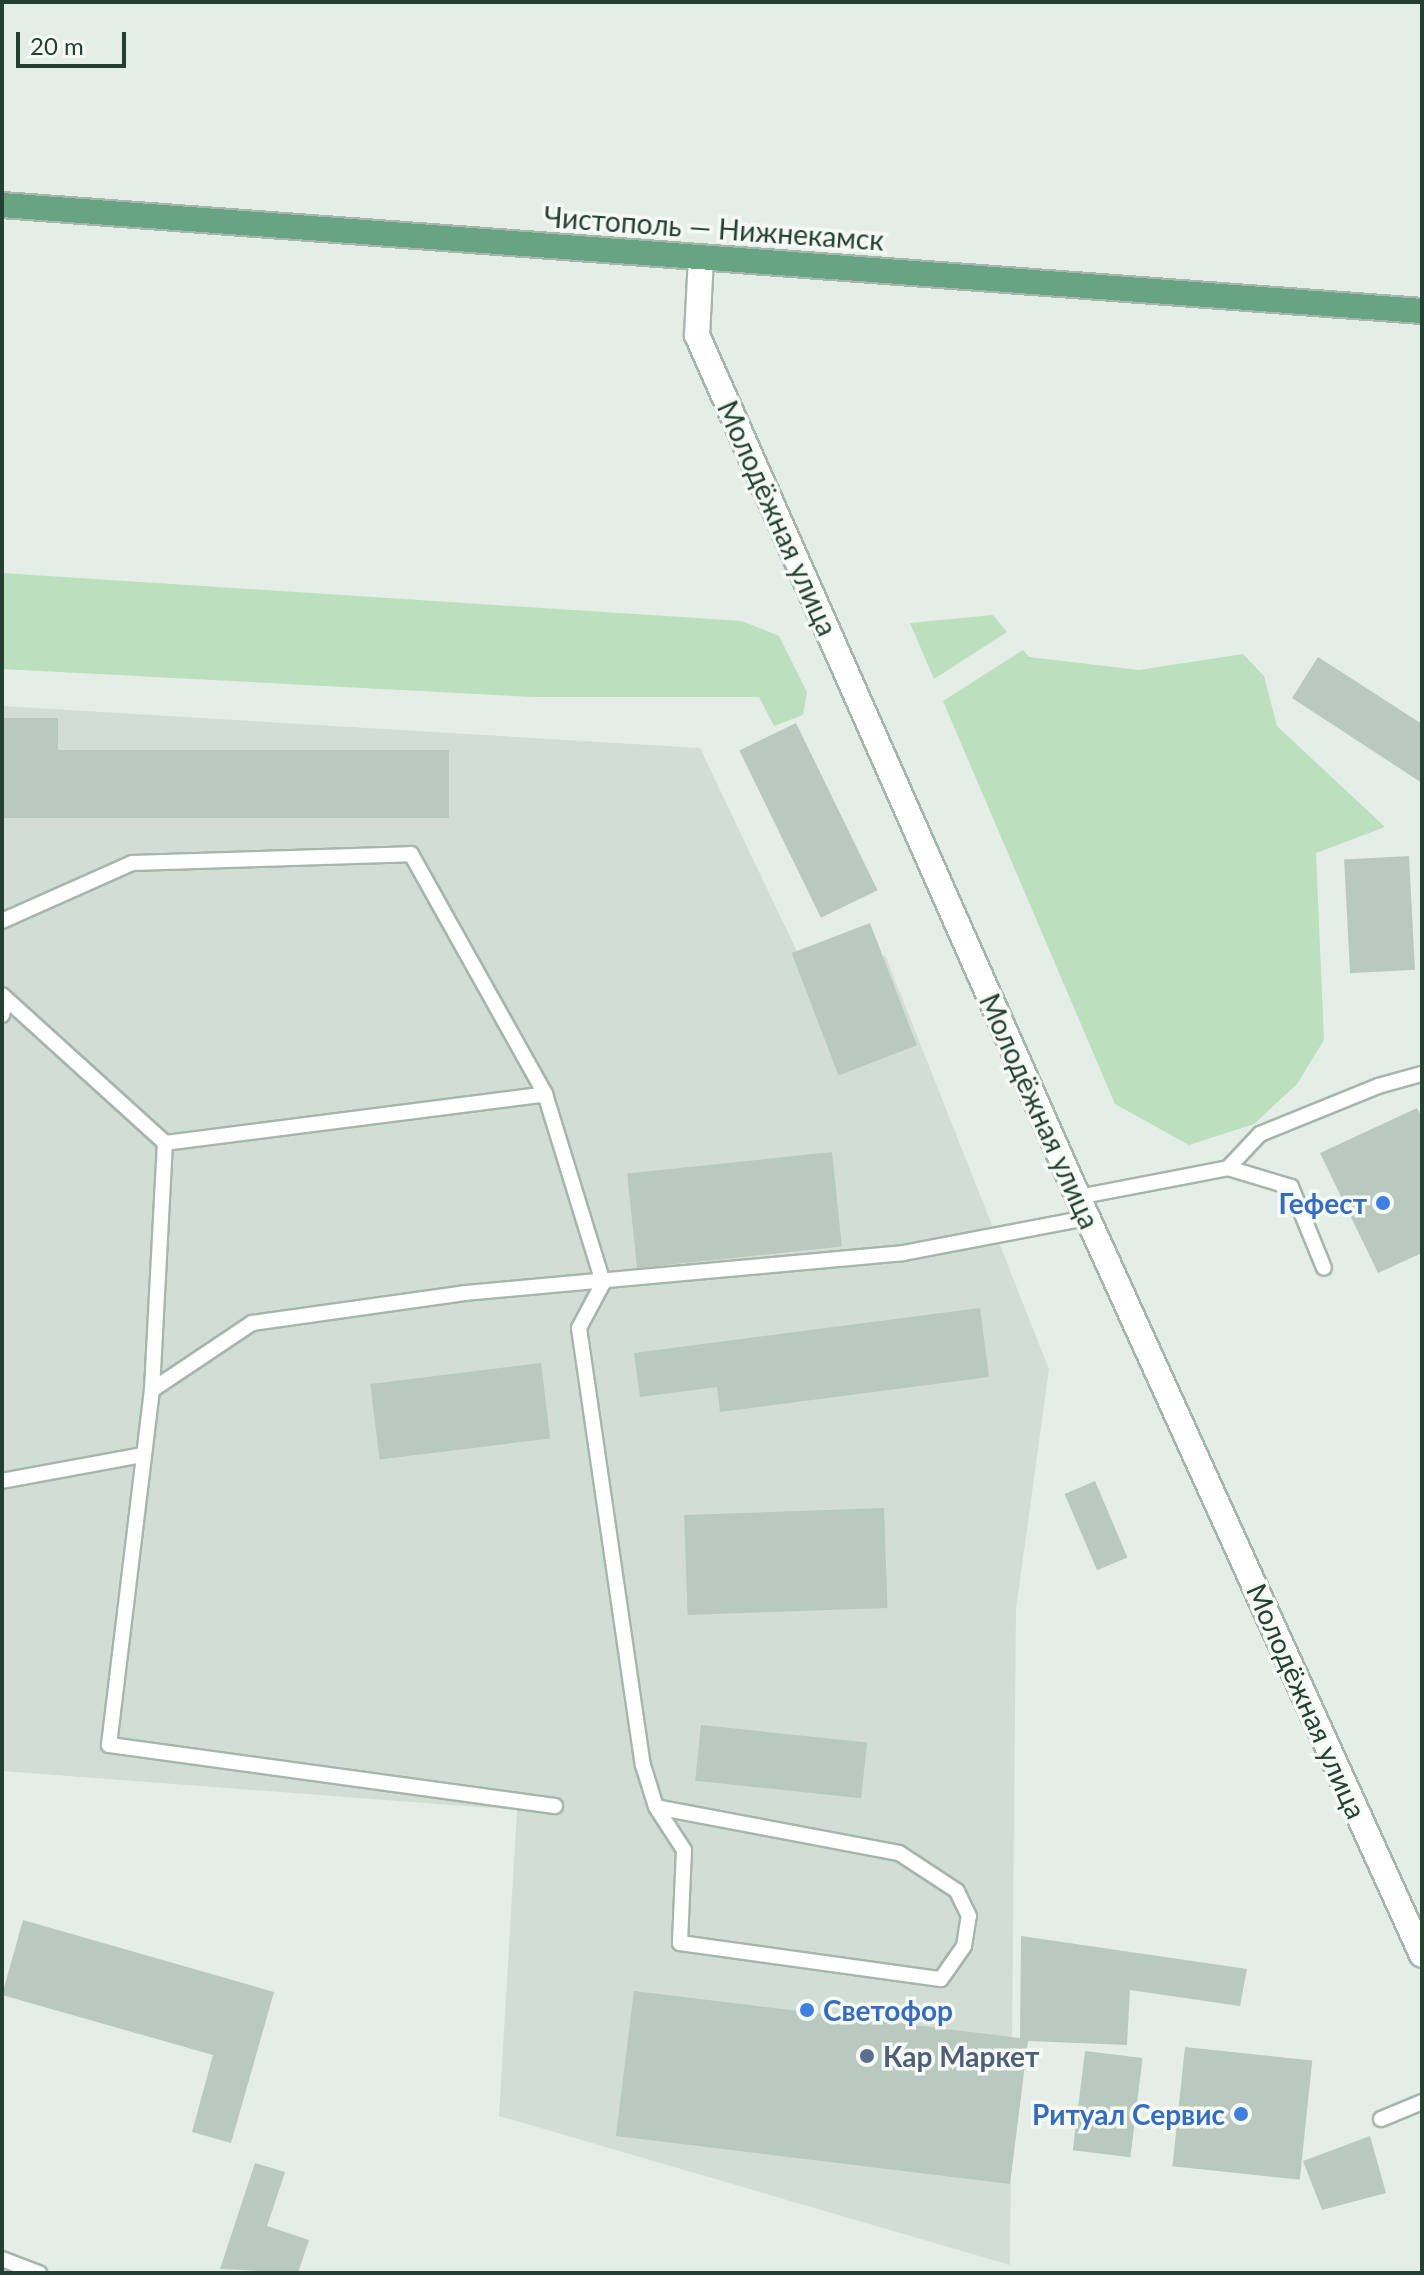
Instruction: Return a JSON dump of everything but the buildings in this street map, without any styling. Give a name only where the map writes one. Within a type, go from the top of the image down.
[{"type":"main road","name":"Чистополь — Нижнекамск","points":[[2,205],[1422,311]]},
{"type":"street","name":"Молодёжная улица","points":[[701,257],[697,335],[1083,1208],[1422,1955]]},
{"type":"lane","points":[[2,921],[132,863],[411,854],[545,1094],[603,1283],[579,1328],[643,1765],[656,1807],[684,1850],[680,1943],[941,1979],[964,1946],[969,1916],[957,1891],[899,1853],[656,1807]]},
{"type":"lane","points":[[4,997],[165,1143],[545,1094]]},
{"type":"lane","points":[[2,1015],[4,997]]},
{"type":"lane","points":[[152,1390],[252,1323],[465,1293],[603,1283],[903,1253],[1228,1168],[1260,1134],[1378,1086],[1422,1074]]},
{"type":"lane","points":[[165,1143],[152,1390],[109,1745],[555,1806]]},
{"type":"lane","points":[[1228,1168],[1291,1187],[1324,1268]]},
{"type":"lane","points":[[2,1481],[142,1455]]},
{"type":"lane","points":[[1381,2119],[1422,2102]]},
{"type":"lane","points":[[2,2259],[39,2273]]},
{"type":"shaded area","points":[[2,706],[700,748],[814,987],[885,955],[1049,1369],[1016,1609],[1010,2265],[499,2116],[517,1810],[2,1771]]},
{"type":"green space","points":[[2,573],[742,621],[779,636],[807,692],[803,715],[774,726],[759,697],[534,697],[2,669]]},
{"type":"green space","points":[[993,615],[1007,632],[934,679],[910,623]]},
{"type":"green space","points":[[1023,650],[1029,657],[1139,670],[1243,654],[1264,676],[1277,726],[1385,827],[1316,853],[1324,1040],[1297,1084],[1254,1124],[1189,1145],[1115,1104],[943,701]]},
{"type":"place","name":"Гефест","points":[[1383,1203]]},
{"type":"place","name":"Светофор","points":[[807,2010]]},
{"type":"place","name":"Кар Маркет","points":[[867,2056]]},
{"type":"place","name":"Ритуал Сервис","points":[[1241,2114]]}]
